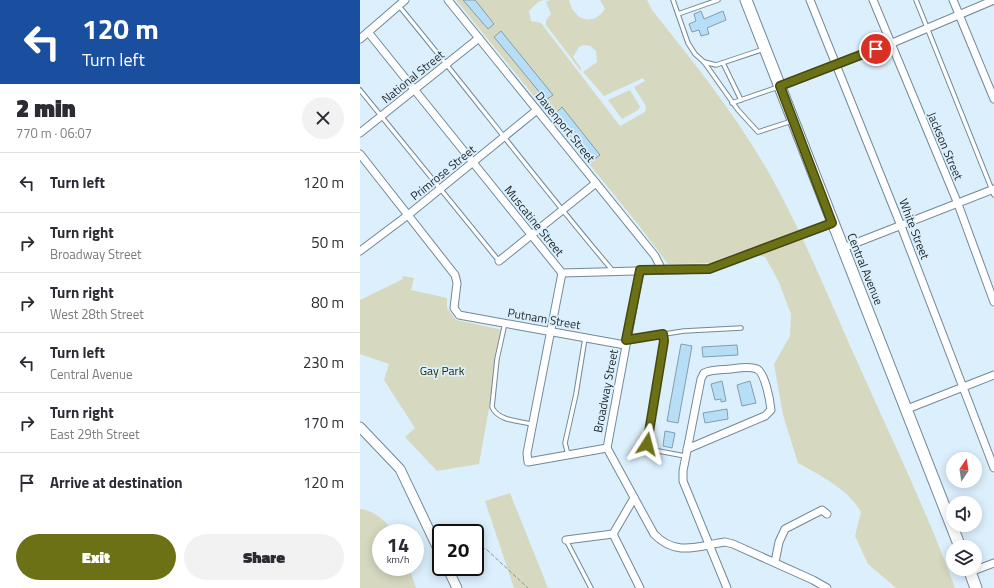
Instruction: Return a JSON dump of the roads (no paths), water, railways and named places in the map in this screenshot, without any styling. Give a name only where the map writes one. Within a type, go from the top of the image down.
[{"type":"main road","name":"Central Avenue","points":[[746,0],[957,540]]},
{"type":"main road","points":[[972,576],[976,588]]},
{"type":"street","points":[[360,39],[405,0]]},
{"type":"street","name":"Davenport Street","points":[[448,0],[655,256],[662,270]]},
{"type":"street","name":"White Street","points":[[810,0],[901,226],[994,468]]},
{"type":"street","name":"Jackson Street","points":[[873,0],[890,44],[958,204],[994,302]]},
{"type":"street","points":[[953,0],[994,99]]},
{"type":"street","points":[[780,86],[890,44],[993,2]]},
{"type":"street","name":"Muscatine Street","points":[[368,32],[474,162],[531,237],[562,273],[527,453],[528,462],[568,456]]},
{"type":"street","name":"National Street","points":[[360,133],[479,38]]},
{"type":"street","name":"Primrose Street","points":[[360,251],[506,137],[537,110]]},
{"type":"street","points":[[360,154],[408,215]]},
{"type":"street","points":[[499,261],[531,237],[596,183]]},
{"type":"street","points":[[843,248],[993,191]]},
{"type":"street","name":"Putnam Street","points":[[408,215],[455,275],[457,283],[454,308],[459,315],[585,338],[626,343]]},
{"type":"street","points":[[562,273],[613,270],[709,269],[832,223]]},
{"type":"street","name":"Broadway Street","points":[[640,270],[607,448],[654,534],[661,541],[678,549],[725,542],[733,544],[775,562],[827,588]]},
{"type":"street","points":[[687,449],[766,416],[770,410],[762,374],[757,369],[710,370],[704,373],[685,456],[683,481],[727,588]]},
{"type":"street","points":[[907,409],[994,376]]},
{"type":"street","points":[[360,427],[400,469],[432,536]]},
{"type":"street","points":[[568,456],[607,448]]},
{"type":"street","points":[[613,534],[634,498]]},
{"type":"street","points":[[775,562],[779,542],[785,529],[822,510],[827,514]]},
{"type":"street","points":[[566,540],[613,534]]},
{"type":"street","points":[[613,534],[640,588]]},
{"type":"street","points":[[982,566],[994,563]]},
{"type":"street","points":[[451,576],[457,588]]},
{"type":"lane","points":[[673,0],[688,43],[695,54],[704,62],[732,103],[758,132],[793,120]]},
{"type":"lane","points":[[678,14],[718,0]]},
{"type":"lane","points":[[916,0],[993,191]]},
{"type":"lane","points":[[399,6],[506,137],[563,211],[613,270]]},
{"type":"lane","points":[[704,62],[716,65],[765,48]]},
{"type":"lane","points":[[722,63],[741,100]]},
{"type":"lane","points":[[732,103],[780,86]]},
{"type":"lane","points":[[360,90],[499,261]]},
{"type":"lane","points":[[505,323],[497,359],[492,407],[495,413],[502,417],[532,424]]},
{"type":"lane","points":[[626,343],[663,334],[684,331],[740,328]]},
{"type":"lane","points":[[663,334],[664,341],[647,444],[653,450],[685,456]]},
{"type":"lane","points":[[568,456],[565,443],[576,394],[585,338]]},
{"type":"lane","points":[[566,540],[591,588]]},
{"type":"park label","name":"Gay Park","points":[[442,371]]}]
